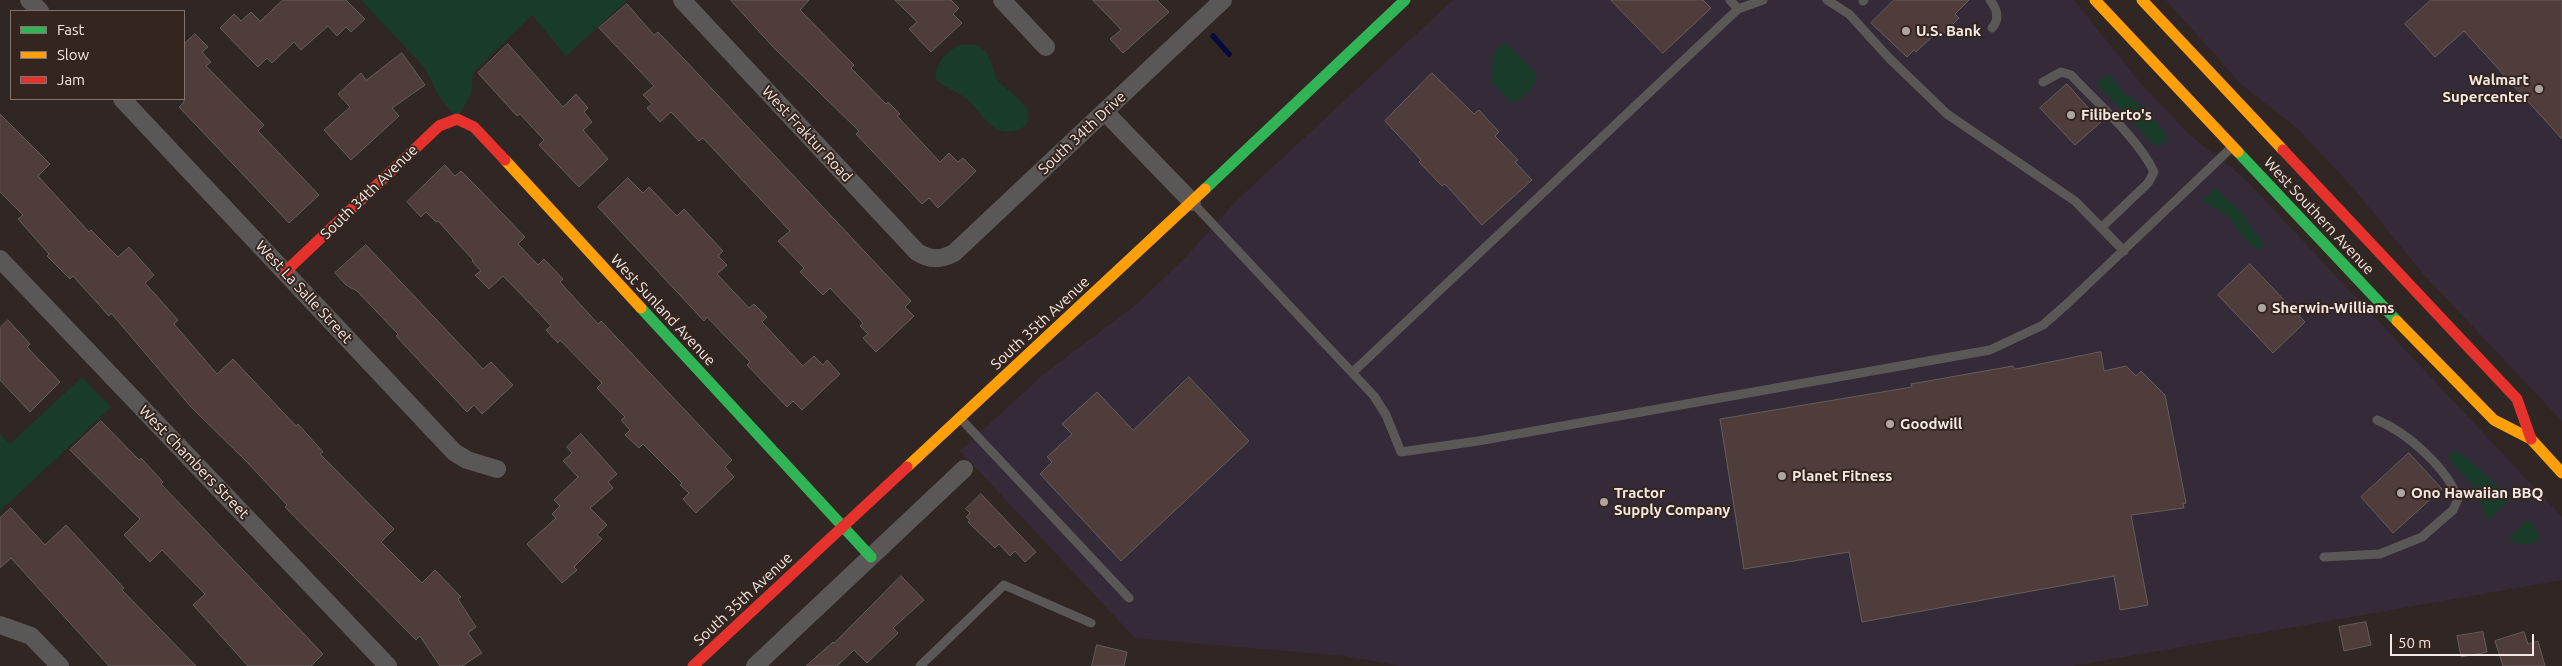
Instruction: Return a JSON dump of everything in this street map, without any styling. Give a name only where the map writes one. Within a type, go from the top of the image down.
[{"type":"main road","name":"South 35th Avenue","points":[[693,666],[1192,202],[1405,0]]},
{"type":"main road","name":"West Southern Avenue","points":[[2095,0],[2494,420],[2531,440],[2562,472]]},
{"type":"main road","name":"West Southern Avenue","points":[[2142,0],[2516,399],[2531,440]]},
{"type":"main road","name":"South 34th Avenue","points":[[285,272],[439,126],[457,119]]},
{"type":"main road","name":"West Sunland Avenue","points":[[457,119],[474,127],[843,526]]},
{"type":"main road","points":[[843,526],[871,557]]},
{"type":"street","points":[[29,0],[39,10]]},
{"type":"street","name":"West Fraktur Road","points":[[682,0],[917,252],[926,258],[936,259]]},
{"type":"street","points":[[1002,0],[1046,47]]},
{"type":"street","name":"South 34th Drive","points":[[936,259],[954,253],[1223,0]]},
{"type":"street","name":"West La Salle Street","points":[[123,100],[454,452],[473,462],[497,469]]},
{"type":"street","points":[[1105,112],[1192,202]]},
{"type":"street","name":"West Chambers Street","points":[[0,258],[388,666]]},
{"type":"street","points":[[755,666],[964,469]]},
{"type":"street","points":[[0,625],[31,636],[60,666]]},
{"type":"lane","points":[[1730,0],[1738,9]]},
{"type":"lane","points":[[1353,372],[1738,9],[1763,0]]},
{"type":"lane","points":[[1827,0],[1849,14],[1889,58],[1947,114],[1969,131],[2068,196],[2124,251]]},
{"type":"lane","points":[[1990,0],[1997,14],[1996,24],[1992,28]]},
{"type":"lane","points":[[2043,82],[2061,72],[2071,75],[2134,143],[2149,162],[2154,172],[2148,182],[2101,228]]},
{"type":"lane","points":[[1192,202],[1374,396],[1386,416],[1401,452],[1990,350],[2043,325],[2124,251],[2233,146]]},
{"type":"lane","points":[[960,417],[1129,598]]},
{"type":"lane","points":[[2324,557],[2380,554],[2422,537],[2453,510],[2458,499],[2452,482],[2404,433],[2377,420]]},
{"type":"lane","points":[[920,666],[1004,585],[1092,623]]},
{"type":"shaded area","points":[[1453,0],[2074,0],[2142,85],[2193,138],[2242,176],[2562,517],[2562,580],[2072,666],[1401,666],[1345,656],[1135,638],[960,451],[1044,374],[1138,303],[1185,258],[1236,201]]},
{"type":"shaded area","points":[[2166,0],[2562,0],[2562,421],[2425,276],[2356,191],[2297,128],[2242,85]]},
{"type":"green space","points":[[361,0],[627,0],[566,56],[532,15],[473,72],[471,94],[457,119],[438,95],[425,68]]},
{"type":"green space","points":[[1506,43],[1536,73],[1535,82],[1530,90],[1514,102],[1508,99],[1492,83],[1493,52]]},
{"type":"green space","points":[[961,45],[978,46],[987,54],[998,80],[1021,102],[1028,112],[1028,120],[1023,128],[1002,131],[996,128],[983,118],[967,99],[935,78],[943,57]]},
{"type":"green space","points":[[2109,74],[2124,93],[2137,102],[2165,132],[2166,139],[2162,145],[2154,145],[2100,88],[2098,81]]},
{"type":"green space","points":[[2217,187],[2223,196],[2240,211],[2262,240],[2263,247],[2258,249],[2249,244],[2227,215],[2202,201]]},
{"type":"green space","points":[[82,377],[111,407],[0,511],[0,434],[10,444]]},
{"type":"green space","points":[[2455,451],[2464,455],[2511,498],[2487,521],[2477,491],[2449,459],[2450,454]]},
{"type":"green space","points":[[2528,520],[2533,523],[2540,539],[2530,544],[2515,543],[2509,538]]},
{"type":"building","points":[[283,0],[346,0],[365,19],[351,32],[346,27],[337,36],[328,26],[301,50],[294,42],[272,63],[267,58],[258,67],[220,28],[234,14],[241,21],[251,12],[260,21]]},
{"type":"building","points":[[731,0],[809,0],[800,10],[854,65],[851,68],[886,104],[888,102],[900,114],[897,116],[940,162],[949,153],[958,162],[963,158],[976,171],[938,208],[929,198],[922,204],[856,134],[859,131],[774,48]]},
{"type":"building","points":[[895,0],[951,0],[959,8],[953,14],[962,23],[931,52],[909,29],[917,22]]},
{"type":"building","points":[[1093,0],[1157,0],[1169,12],[1123,53],[1110,39],[1121,30]]},
{"type":"building","points":[[1611,0],[1703,0],[1711,8],[1663,53]]},
{"type":"building","name":"U.S. Bank","points":[[1894,0],[1969,0],[1955,14],[1959,18],[1942,35],[1938,31],[1916,52],[1914,50],[1907,57],[1871,23]]},
{"type":"building","name":"Walmart Supercenter","points":[[2431,0],[2562,0],[2562,139],[2464,31],[2435,57],[2405,24]]},
{"type":"building","points":[[627,4],[654,35],[658,32],[684,59],[911,301],[905,307],[914,316],[876,352],[863,338],[868,334],[860,326],[863,323],[830,288],[823,295],[800,272],[804,268],[778,241],[790,231],[703,138],[699,141],[671,112],[660,122],[647,108],[652,104],[643,95],[654,86],[599,28]]},
{"type":"building","points":[[195,34],[208,47],[202,52],[211,62],[206,66],[264,125],[258,131],[319,195],[289,223],[179,107],[185,100],[185,43]]},
{"type":"building","points":[[508,44],[563,107],[576,94],[588,108],[584,112],[592,122],[583,130],[608,159],[579,187],[539,145],[544,140],[520,114],[517,116],[478,73]]},
{"type":"building","points":[[402,53],[425,85],[392,108],[399,116],[351,160],[324,130],[350,107],[338,94],[361,73],[366,80]]},
{"type":"building","points":[[1432,73],[1474,114],[1479,110],[1499,132],[1495,136],[1518,160],[1515,162],[1532,180],[1482,225],[1445,184],[1442,186],[1419,162],[1421,160],[1385,121]]},
{"type":"building","name":"Filiberto's","points":[[2067,84],[2101,122],[2075,145],[2040,108]]},
{"type":"building","points":[[0,114],[50,164],[38,176],[89,232],[91,230],[118,257],[129,247],[154,275],[145,283],[178,320],[174,324],[217,374],[233,359],[296,426],[298,424],[323,452],[320,454],[394,529],[381,542],[422,583],[435,570],[461,597],[458,599],[476,627],[468,633],[482,653],[462,666],[440,666],[420,636],[416,640],[285,507],[287,505],[247,462],[191,407],[111,313],[109,316],[73,276],[70,279],[47,256],[49,254],[18,219],[23,215],[0,192]]},
{"type":"building","points":[[445,165],[455,176],[461,171],[477,187],[525,237],[518,244],[538,265],[544,259],[563,279],[560,282],[598,324],[601,321],[732,460],[725,467],[734,477],[696,513],[683,499],[689,493],[680,485],[682,483],[643,444],[639,448],[625,435],[630,430],[621,420],[625,417],[597,388],[602,383],[560,340],[558,343],[546,330],[551,326],[539,313],[503,276],[489,289],[475,275],[481,271],[473,260],[438,221],[436,222],[426,212],[421,217],[407,202]]},
{"type":"building","points":[[628,178],[643,193],[649,187],[677,216],[684,209],[723,251],[718,256],[727,265],[717,274],[749,308],[754,304],[767,317],[762,322],[803,366],[814,356],[823,365],[827,360],[840,374],[802,410],[793,401],[787,407],[747,365],[750,362],[707,317],[704,321],[598,207]]},
{"type":"building","points":[[366,245],[483,369],[491,362],[513,385],[482,414],[474,405],[467,412],[396,336],[398,334],[357,291],[346,285],[335,273]]},
{"type":"building","name":"Sherwin-Williams","points":[[2250,264],[2305,322],[2273,353],[2218,295]]},
{"type":"building","points":[[8,320],[30,344],[27,347],[60,382],[30,412],[0,380],[0,328]]},
{"type":"building","points":[[2101,352],[2104,371],[2126,366],[2136,376],[2141,371],[2165,395],[2186,503],[2183,504],[2184,508],[2131,515],[2148,605],[2120,610],[2114,576],[1862,622],[1849,552],[1744,569],[1720,419],[1912,387],[1911,384],[2013,366],[2014,369]]},
{"type":"building","points":[[1189,377],[1249,441],[1121,561],[1040,474],[1052,462],[1047,457],[1072,434],[1062,424],[1097,392],[1133,430]]},
{"type":"building","points":[[101,421],[139,460],[141,458],[163,482],[161,484],[323,654],[311,666],[248,666],[193,605],[205,594],[162,550],[150,562],[124,535],[140,519],[70,450]]},
{"type":"building","points":[[581,434],[617,474],[608,482],[613,488],[590,508],[607,525],[597,535],[602,539],[574,567],[577,570],[562,583],[527,544],[556,518],[552,514],[560,506],[554,500],[578,477],[563,461],[572,453],[567,447]]},
{"type":"building","name":"Ono Hawaiian BBQ","points":[[2409,453],[2442,489],[2393,533],[2361,497]]},
{"type":"building","points":[[981,494],[1036,552],[1025,562],[1015,551],[1010,556],[999,544],[995,548],[968,522],[970,520],[966,517],[970,513],[966,509]]},
{"type":"building","points":[[11,508],[45,545],[66,525],[124,588],[122,590],[196,666],[109,666],[11,558],[0,568],[0,518]]},
{"type":"building","points":[[901,576],[924,600],[893,628],[898,633],[867,663],[854,650],[837,666],[806,666],[834,643]]},
{"type":"building","points":[[2366,622],[2371,645],[2344,651],[2339,627]]},
{"type":"building","points":[[2483,632],[2487,652],[2461,657],[2457,636]]},
{"type":"building","points":[[2524,632],[2528,644],[2538,641],[2545,666],[2503,666],[2495,641]]},
{"type":"building","points":[[1097,645],[1127,652],[1124,666],[1092,666]]},
{"type":"waterway","points":[[1213,36],[1229,54]]},
{"type":"traffic: fast","points":[[1205,189],[1405,0]]},
{"type":"traffic: fast","points":[[2238,152],[2397,321]]},
{"type":"traffic: fast","points":[[641,308],[871,557]]},
{"type":"traffic: slow","points":[[2095,0],[2238,152]]},
{"type":"traffic: slow","points":[[2142,0],[2283,150]]},
{"type":"traffic: slow","points":[[505,160],[641,308]]},
{"type":"traffic: slow","points":[[907,467],[1205,189]]},
{"type":"traffic: slow","points":[[2397,321],[2494,420],[2531,439],[2562,473]]},
{"type":"traffic: jam","points":[[285,272],[439,126],[457,119],[474,127],[505,160]]},
{"type":"traffic: jam","points":[[2283,150],[2517,399],[2531,439]]},
{"type":"traffic: jam","points":[[693,666],[907,467]]},
{"type":"place","name":"U.S. Bank","points":[[1906,31]]},
{"type":"place","name":"Walmart Supercenter","points":[[2539,89]]},
{"type":"place","name":"Filiberto's","points":[[2071,115]]},
{"type":"place","name":"Sherwin-Williams","points":[[2262,308]]},
{"type":"place","name":"Goodwill","points":[[1890,424]]},
{"type":"place","name":"Planet Fitness","points":[[1782,476]]},
{"type":"place","name":"Ono Hawaiian BBQ","points":[[2401,493]]},
{"type":"place","name":"Tractor Supply Company","points":[[1604,502]]}]
